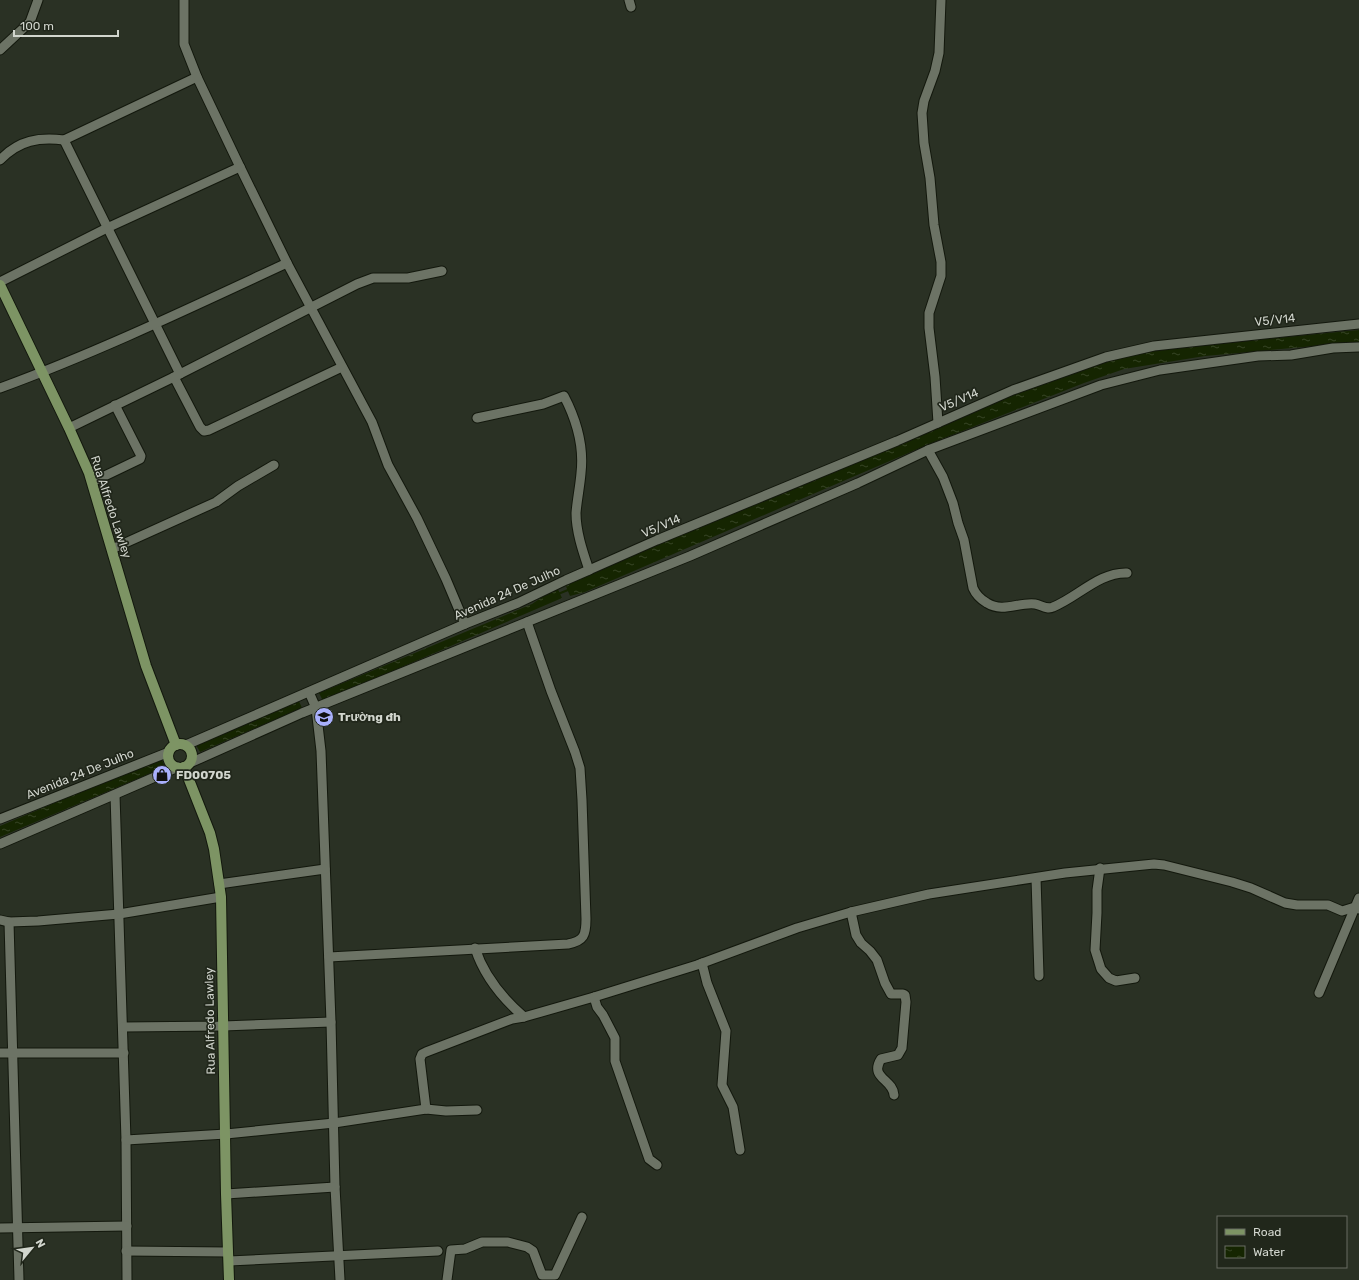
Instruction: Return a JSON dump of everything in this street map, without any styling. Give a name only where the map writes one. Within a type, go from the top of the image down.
[{"type":"main road","name":"Rua Alfredo Lawley","points":[[0,284],[69,428],[92,482],[146,666],[177,747]]},
{"type":"main road","points":[[177,747],[192,753],[184,766],[172,764],[170,761],[177,747]]},
{"type":"main road","name":"Rua Alfredo Lawley","points":[[184,766],[210,832],[221,897],[226,1194],[229,1280]]},
{"type":"street","points":[[0,50],[30,22],[38,0]]},
{"type":"street","points":[[184,0],[184,44],[197,77],[287,263],[372,422],[388,465],[417,518],[466,624]]},
{"type":"street","points":[[938,422],[935,377],[930,346],[929,313],[941,276],[941,262],[934,225],[922,113],[924,101],[935,71],[939,52],[941,0]]},
{"type":"street","points":[[0,160],[19,146],[33,140],[48,138],[64,140],[197,77]]},
{"type":"street","points":[[64,140],[155,324],[200,427],[204,430],[209,430],[342,367]]},
{"type":"street","points":[[0,284],[107,228],[240,167]]},
{"type":"street","points":[[0,388],[42,373],[155,324],[287,263]]},
{"type":"street","points":[[69,428],[357,284],[373,278],[408,278],[442,271]]},
{"type":"street","name":"V5/V14","points":[[589,570],[657,540],[890,444],[1013,390],[1106,357],[1154,346],[1359,324]]},
{"type":"street","points":[[0,844],[184,766],[302,713],[697,553],[858,483],[928,450],[1067,397],[1101,385],[1167,369],[1252,357],[1291,355],[1333,348],[1359,347]]},
{"type":"street","points":[[477,418],[543,404],[564,396],[573,412],[578,431],[582,461],[576,519],[578,536],[589,570]]},
{"type":"street","points":[[92,482],[140,459],[140,456],[115,405]]},
{"type":"street","points":[[928,450],[949,490],[964,540],[973,588],[975,594],[982,600],[997,608],[1035,604],[1051,608],[1102,579],[1120,573],[1127,574]]},
{"type":"street","points":[[112,549],[216,502],[238,486],[274,465]]},
{"type":"street","name":"Avenida 24 De Julho","points":[[0,819],[309,692],[518,603],[589,570]]},
{"type":"street","points":[[329,956],[568,944],[577,942],[583,938],[586,930],[580,768],[527,622]]},
{"type":"street","points":[[309,692],[316,708],[321,751],[329,956],[335,1187],[340,1280]]},
{"type":"street","points":[[115,795],[124,1053],[127,1280]]},
{"type":"street","points":[[426,1109],[420,1059],[422,1054],[469,1034],[512,1019],[594,997],[702,963],[797,928],[851,912],[929,894],[1100,868],[1154,864],[1164,865],[1238,884],[1285,903],[1297,905],[1328,905],[1342,911],[1358,905]]},
{"type":"street","points":[[1100,868],[1097,890],[1095,950],[1101,969],[1109,978],[1116,981],[1135,978]]},
{"type":"street","points":[[219,884],[325,869]]},
{"type":"street","points":[[1036,878],[1039,976]]},
{"type":"street","points":[[19,1280],[13,1052],[5,921],[119,914],[221,897]]},
{"type":"street","points":[[1319,993],[1358,905]]},
{"type":"street","points":[[851,912],[856,935],[876,960],[891,994],[905,995],[906,1002],[902,1048],[898,1056],[881,1059],[878,1066],[879,1076],[891,1086],[894,1090],[894,1095]]},
{"type":"street","points":[[475,948],[479,960],[493,984],[508,1003],[524,1017]]},
{"type":"street","points":[[702,963],[707,983],[726,1031],[722,1085],[732,1107],[740,1150]]},
{"type":"street","points":[[594,997],[597,1007],[615,1038],[615,1061],[649,1159],[657,1165]]},
{"type":"street","points":[[123,1027],[223,1026],[331,1022]]},
{"type":"street","points":[[0,1053],[124,1053]]},
{"type":"street","points":[[126,1140],[226,1134],[334,1123],[426,1109],[446,1111],[477,1110]]},
{"type":"street","points":[[226,1194],[335,1187]]},
{"type":"street","points":[[447,1280],[451,1250],[465,1249],[482,1242],[508,1242],[527,1247],[533,1251],[542,1275],[555,1275],[582,1216]]},
{"type":"street","points":[[0,1228],[127,1226]]},
{"type":"street","points":[[126,1251],[229,1256],[338,1256],[438,1251]]},
{"type":"water","points":[[1359,330],[1359,342],[1205,356],[1124,369],[1084,383],[927,445],[585,592],[570,596],[565,584],[1015,393],[1099,362],[1161,349]]},
{"type":"water","points":[[557,587],[562,598],[323,701],[319,693],[532,604]]},
{"type":"water","points":[[298,699],[302,708],[200,752],[196,745]]},
{"type":"water","points":[[161,758],[165,767],[0,837],[0,826]]},
{"type":"waterway","points":[[558,594],[568,590]]},
{"type":"place","name":"Trường đh","points":[[324,717]]},
{"type":"place","name":"FD00705","points":[[162,775]]}]
